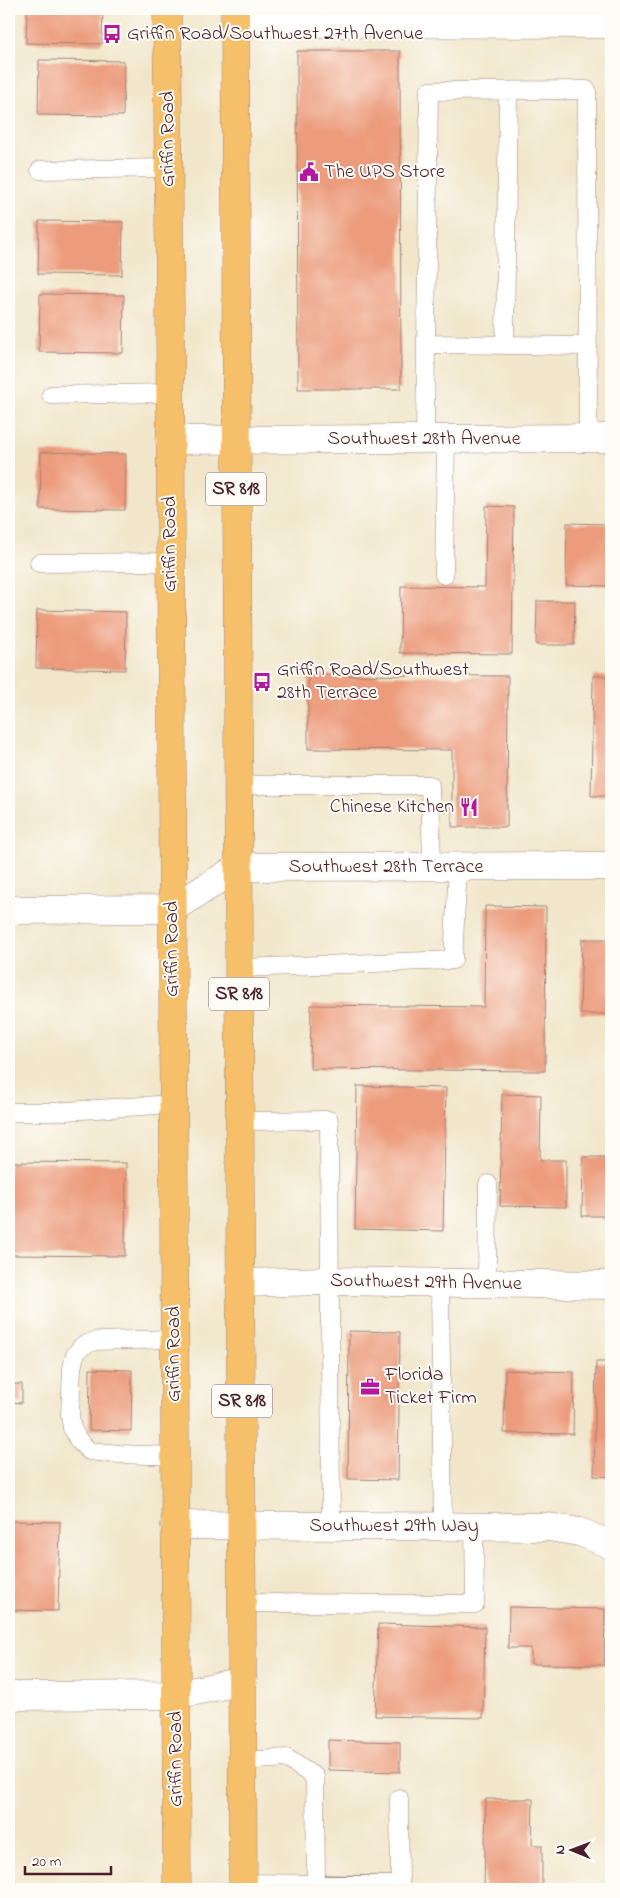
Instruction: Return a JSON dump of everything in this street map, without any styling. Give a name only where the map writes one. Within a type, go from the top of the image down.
[{"type":"main road","name":"Griffin Road","points":[[167,9],[177,1889]]},
{"type":"main road","name":"SR 818","points":[[235,16],[243,1886]]},
{"type":"street","points":[[235,16],[611,24]]},
{"type":"street","name":"Southwest 28th Avenue","points":[[170,440],[600,439]]},
{"type":"street","name":"Southwest 28th Terrace","points":[[239,867],[611,866]]},
{"type":"street","points":[[9,910],[172,909],[239,867]]},
{"type":"street","name":"Southwest 29th Avenue","points":[[241,1283],[330,1281],[611,1285]]},
{"type":"street","name":"Southwest 29th Way","points":[[175,1525],[548,1527],[580,1532],[611,1545]]},
{"type":"street","points":[[9,1696],[176,1695],[243,1681]]},
{"type":"lane","points":[[444,575],[435,438],[426,344],[429,91],[587,90],[588,346],[600,439]]},
{"type":"lane","points":[[505,345],[508,91]]},
{"type":"lane","points":[[40,170],[168,168]]},
{"type":"lane","points":[[426,344],[588,346]]},
{"type":"lane","points":[[51,395],[169,393]]},
{"type":"lane","points":[[39,563],[170,562]]},
{"type":"lane","points":[[238,785],[430,785],[445,866],[452,960],[239,968]]},
{"type":"lane","points":[[9,1112],[51,1112],[173,1104]]},
{"type":"lane","points":[[240,1121],[329,1120],[331,1526]]},
{"type":"lane","points":[[487,1284],[488,1184]]},
{"type":"lane","points":[[440,1284],[443,1527]]},
{"type":"lane","points":[[174,1339],[96,1341],[82,1346],[75,1355],[72,1368],[70,1415],[72,1428],[79,1441],[89,1451],[174,1456]]},
{"type":"lane","points":[[243,1603],[475,1604],[474,1527]]},
{"type":"lane","points":[[243,1761],[286,1758],[315,1777],[316,1884]]},
{"type":"lane","points":[[243,1886],[400,1884],[399,1798]]},
{"type":"building","points":[[27,9],[103,9],[102,44],[26,43]]},
{"type":"building","points":[[297,51],[400,51],[401,389],[298,389]]},
{"type":"building","points":[[39,60],[124,61],[123,116],[38,115]]},
{"type":"building","points":[[39,221],[123,222],[122,275],[38,274]]},
{"type":"building","points":[[40,294],[124,295],[123,353],[39,352]]},
{"type":"building","points":[[41,452],[126,454],[125,510],[40,509]]},
{"type":"building","points":[[486,506],[514,507],[512,654],[400,653],[401,586],[485,587]]},
{"type":"building","points":[[567,523],[608,524],[608,546],[611,546],[611,586],[566,585]]},
{"type":"building","points":[[537,601],[575,601],[574,645],[536,645]]},
{"type":"building","points":[[37,610],[126,612],[125,670],[36,668]]},
{"type":"building","points":[[308,675],[508,676],[507,827],[452,827],[452,750],[308,749]]},
{"type":"building","points":[[593,676],[611,676],[611,796],[591,796]]},
{"type":"building","points":[[485,906],[546,907],[545,1071],[310,1069],[311,1005],[484,1007]]},
{"type":"building","points":[[582,939],[611,939],[611,1014],[580,1014]]},
{"type":"building","points":[[357,1086],[446,1088],[443,1231],[355,1229]]},
{"type":"building","points":[[502,1094],[541,1095],[540,1160],[566,1160],[566,1207],[500,1206]]},
{"type":"building","points":[[583,1157],[611,1157],[611,1216],[582,1216]]},
{"type":"building","points":[[9,1162],[126,1163],[125,1256],[9,1255]]},
{"type":"building","points":[[349,1331],[400,1332],[398,1480],[348,1479]]},
{"type":"building","points":[[596,1362],[611,1362],[611,1477],[594,1476]]},
{"type":"building","points":[[90,1369],[132,1370],[131,1431],[89,1430]]},
{"type":"building","points":[[505,1370],[574,1372],[573,1434],[504,1433]]},
{"type":"building","points":[[9,1384],[22,1384],[22,1403],[9,1402]]},
{"type":"building","points":[[9,1521],[60,1522],[58,1611],[9,1610]]},
{"type":"building","points":[[509,1607],[605,1609],[604,1665],[531,1664],[531,1648],[508,1648]]},
{"type":"building","points":[[378,1624],[485,1627],[483,1718],[375,1716]]},
{"type":"building","points":[[328,1740],[400,1742],[400,1772],[328,1770]]},
{"type":"building","points":[[486,1799],[533,1799],[532,1845],[542,1845],[542,1889],[484,1889]]},
{"type":"place","name":"Griffin Road/Southwest 27th Avenue","points":[[112,34]]},
{"type":"place","name":"The UPS Store","points":[[309,172]]},
{"type":"place","name":"Griffin Road/Southwest 28th Terrace","points":[[262,682]]},
{"type":"place","name":"Chinese Kitchen","points":[[469,807]]},
{"type":"place","name":"Florida Ticket Firm","points":[[370,1387]]}]
